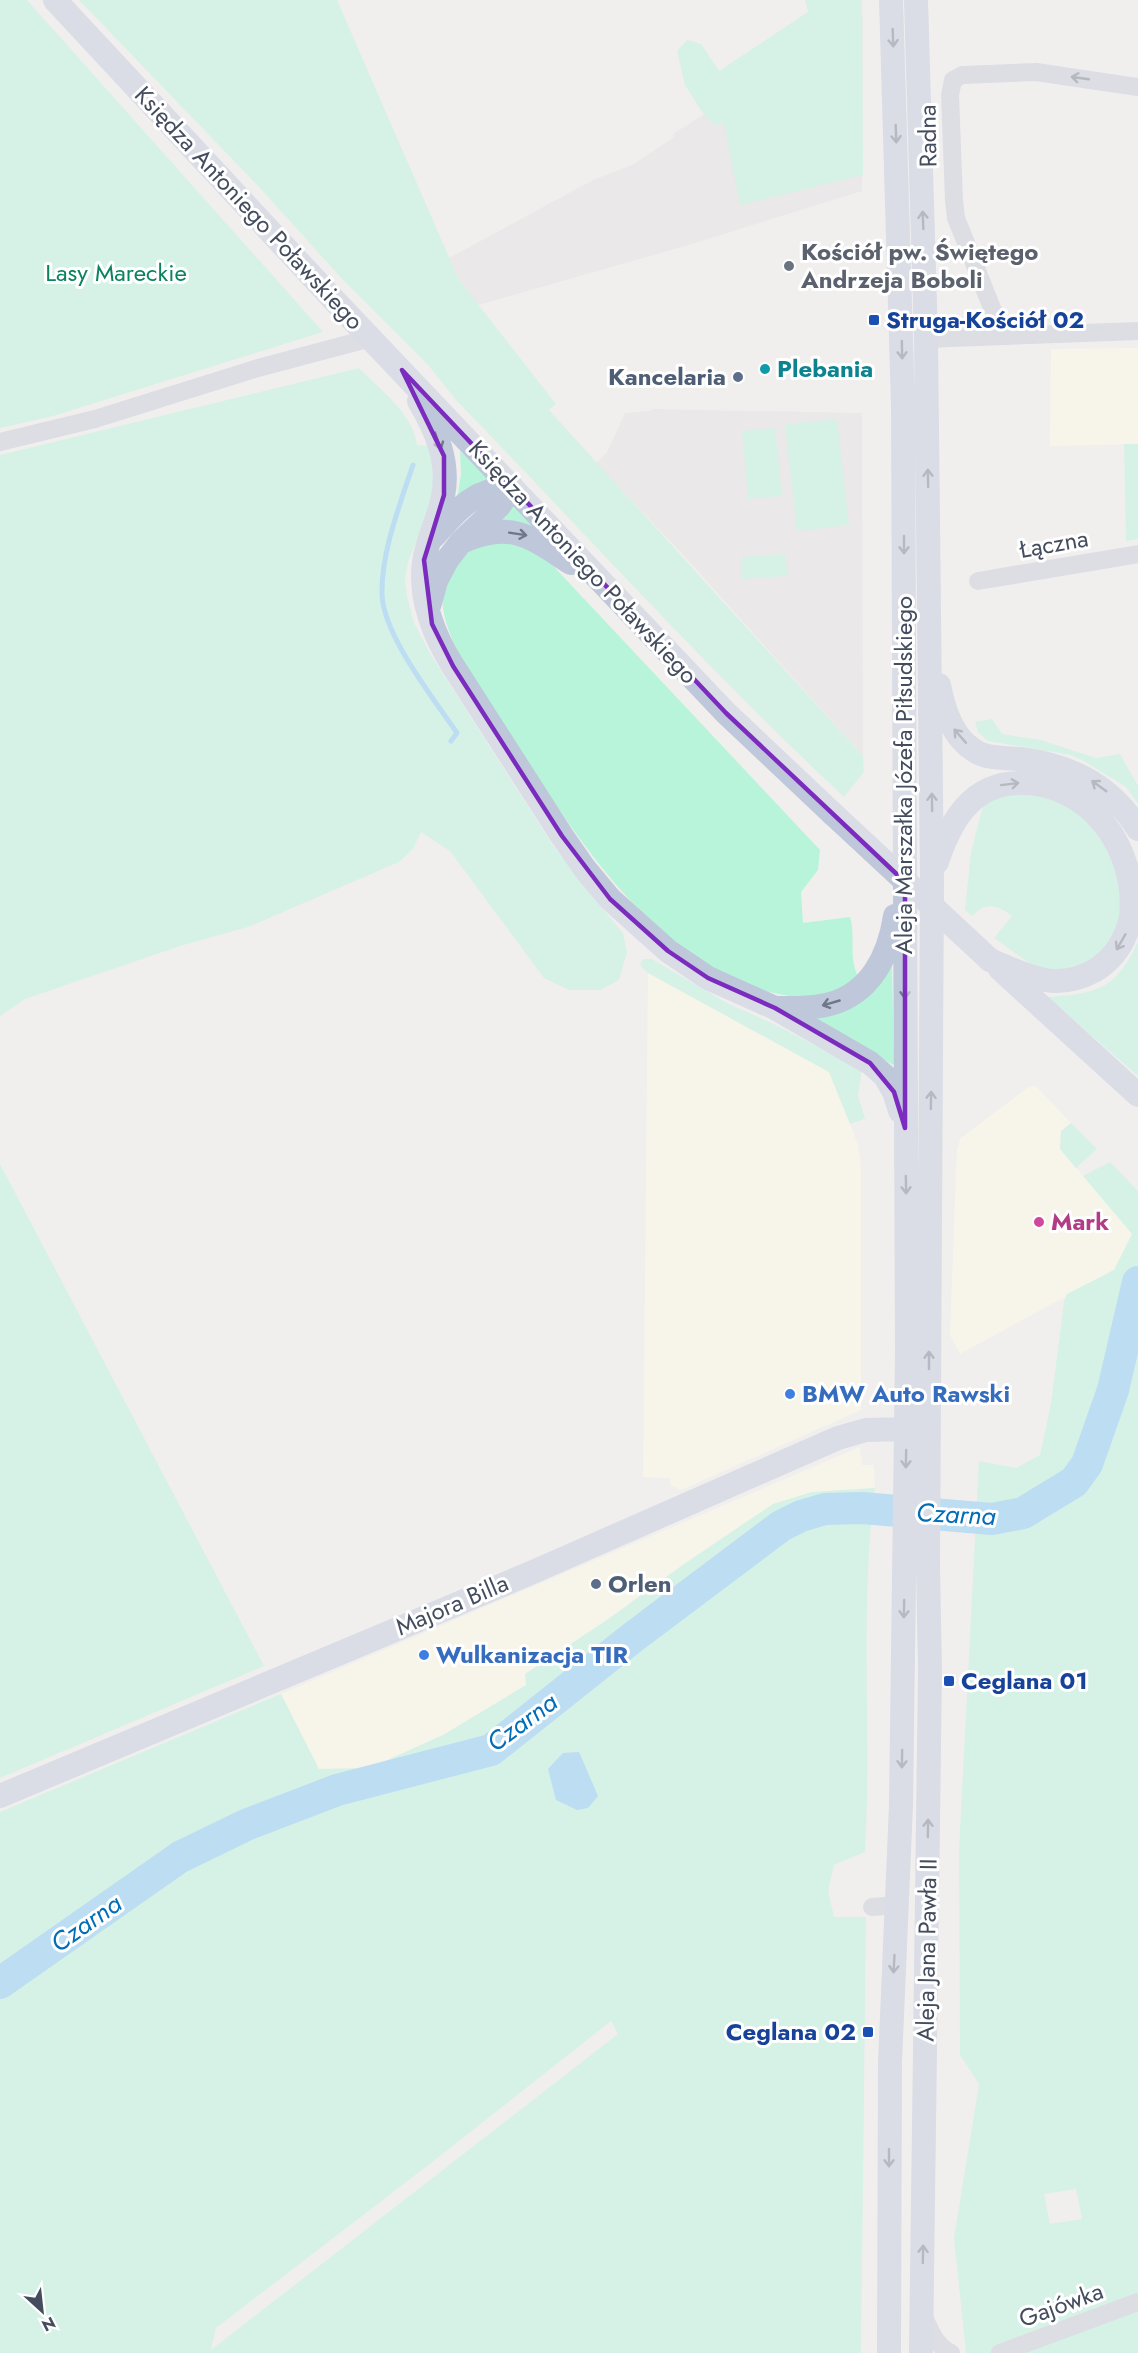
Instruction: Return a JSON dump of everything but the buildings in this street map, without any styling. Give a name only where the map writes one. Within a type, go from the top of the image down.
[{"type":"main road","name":"Księdza Antoniego Poławskiego","points":[[56,0],[371,338],[726,713],[1138,1095]]},
{"type":"main road","name":"Aleja Marszałka Józefa Piłsudskiego","points":[[891,0],[903,406],[906,1429],[917,1489]]},
{"type":"main road","name":"Aleja Marszałka Józefa Piłsudskiego","points":[[916,0],[926,339],[932,882],[916,1549]]},
{"type":"main road","points":[[402,370],[432,424],[444,456],[444,495],[424,560],[423,577],[428,610],[441,646],[562,836],[610,899],[650,937],[686,964],[732,990],[775,1008],[870,1063],[885,1076],[894,1092],[905,1128]]},
{"type":"main road","points":[[430,541],[474,496],[493,489],[512,487]]},
{"type":"main road","points":[[428,610],[436,581],[461,542],[499,506],[512,487]]},
{"type":"main road","points":[[461,542],[477,535],[497,531],[525,534],[603,583]]},
{"type":"main road","points":[[930,641],[943,706],[957,734],[976,752],[1049,763],[1081,774],[1120,803],[1138,829]]},
{"type":"main road","points":[[932,882],[944,843],[960,812],[977,795],[998,786],[1027,783],[1060,790],[1089,806],[1112,830],[1128,863],[1133,899],[1126,933],[1110,959],[1086,975],[1074,979],[1052,981],[1033,977],[990,960]]},
{"type":"main road","points":[[775,1008],[831,1004],[848,997],[868,981],[882,961],[891,942],[905,848]]},
{"type":"main road","name":"Majora Billa","points":[[0,1796],[533,1572],[837,1438],[866,1430],[906,1429]]},
{"type":"main road","name":"Aleja Jana Pawła II","points":[[890,2348],[890,2063],[901,1805],[916,1549]]},
{"type":"main road","name":"Aleja Jana Pawła II","points":[[916,1549],[930,1681],[921,2353]]},
{"type":"street","name":"Radna","points":[[996,336],[994,313],[956,218],[950,95],[953,80],[962,75],[1036,72],[1138,87]]},
{"type":"street","points":[[926,339],[1138,331]]},
{"type":"street","points":[[0,442],[95,419],[258,368],[371,338]]},
{"type":"street","name":"Łączna","points":[[978,581],[1138,554]]},
{"type":"street","points":[[873,1907],[897,1905]]},
{"type":"street","name":"Gajówka","points":[[1000,2353],[1138,2302]]},
{"type":"street","points":[[922,2313],[935,2340],[951,2353]]},
{"type":"highlighted area","points":[[402,370],[726,713],[905,882],[905,1128],[894,1092],[870,1063],[775,1008],[708,978],[668,951],[610,899],[562,836],[453,666],[432,624],[424,560],[444,495],[444,456]]},
{"type":"shaded area","points":[[863,15],[862,191],[682,247],[478,305],[459,280],[449,258],[593,180],[634,164],[674,137],[673,134],[679,130]]},
{"type":"shaded area","points":[[1138,348],[1138,444],[1050,446],[1051,349]]},
{"type":"shaded area","points":[[652,409],[862,413],[863,756],[686,558],[596,463],[607,452],[625,413],[651,411]]},
{"type":"shaded area","points":[[648,973],[829,1072],[858,1145],[861,1167],[861,1410],[681,1490],[671,1486],[669,1478],[643,1477]]},
{"type":"shaded area","points":[[1030,1086],[1037,1087],[1071,1123],[1061,1131],[1060,1149],[1133,1234],[1114,1270],[960,1354],[950,1335],[957,1149],[961,1138]]},
{"type":"shaded area","points":[[860,1447],[862,1465],[874,1465],[875,1488],[812,1492],[773,1504],[526,1674],[526,1685],[443,1735],[369,1768],[319,1769],[281,1694]]},
{"type":"green space","name":"Lasy Mareckie","points":[[0,0],[27,0],[323,332],[53,416],[0,428]]},
{"type":"green space","points":[[79,0],[337,0],[459,280],[556,404],[549,410],[863,756],[864,772],[844,797],[647,601],[456,400],[429,366],[345,282],[260,188]]},
{"type":"green space","points":[[805,0],[862,0],[863,175],[740,205],[724,124],[715,125],[704,115],[685,85],[677,51],[687,40],[701,44],[719,71],[808,12]]},
{"type":"green space","points":[[359,368],[402,412],[414,433],[417,445],[431,446],[436,464],[430,506],[408,562],[405,581],[414,623],[431,655],[552,844],[623,933],[627,952],[619,980],[601,990],[569,990],[544,978],[450,851],[421,832],[413,849],[399,862],[248,927],[180,946],[25,999],[0,1016],[0,455]]},
{"type":"green space","points":[[837,419],[849,525],[797,531],[785,424]]},
{"type":"green space","points":[[775,428],[782,496],[748,499],[742,431]]},
{"type":"green space","points":[[1124,444],[1138,444],[1138,539],[1126,541]]},
{"type":"green space","points":[[460,451],[489,479],[457,500],[461,474]]},
{"type":"green space","points":[[514,505],[541,533],[492,523]]},
{"type":"green space","points":[[505,539],[548,558],[820,850],[818,870],[801,892],[803,923],[850,917],[853,962],[858,976],[842,989],[826,997],[792,996],[770,992],[727,975],[688,952],[653,923],[620,890],[591,853],[478,687],[466,668],[448,627],[443,608],[443,590],[454,565],[469,550],[482,544]]},
{"type":"green space","points":[[786,554],[787,576],[742,579],[741,557]]},
{"type":"green space","points":[[992,719],[1002,734],[1041,740],[1096,758],[1120,754],[1138,786],[1138,804],[1126,787],[1071,755],[988,741],[978,732],[975,722]]},
{"type":"green space","points":[[1013,794],[1047,797],[1083,814],[1119,866],[1121,917],[1107,947],[1082,966],[1053,971],[1032,965],[994,938],[1012,916],[992,906],[982,908],[972,916],[965,910],[971,852],[982,810],[991,800]]},
{"type":"green space","points":[[1138,941],[1138,1076],[1047,997],[1079,994],[1103,986],[1122,970]]},
{"type":"green space","points":[[643,959],[652,959],[727,1003],[778,1026],[862,1070],[858,1095],[865,1119],[850,1124],[829,1072],[648,973],[640,965]]},
{"type":"green space","points":[[892,965],[894,1063],[893,1065],[813,1017]]},
{"type":"green space","points":[[1071,1123],[1097,1149],[1076,1168],[1060,1149],[1061,1131]]},
{"type":"green space","points":[[1110,1162],[1138,1191],[1138,2353],[966,2353],[954,2238],[979,2084],[960,2055],[959,1850],[979,1461],[1016,1468],[1040,1455],[1051,1404],[1064,1302],[1067,1294],[1114,1270],[1132,1234],[1083,1176]],"holes":[[[1076,2189],[1082,2219],[1050,2224],[1044,2194]]]},
{"type":"green space","points":[[0,1164],[264,1666],[0,1778]]},
{"type":"green space","points":[[875,1488],[868,1579],[865,1852],[834,1865],[828,1891],[834,1917],[866,1917],[861,2353],[0,2353],[0,1812],[281,1694],[319,1769],[370,1768],[443,1735],[526,1685],[525,1674],[607,1620],[684,1564],[773,1504],[812,1492]],"holes":[[[611,2021],[618,2034],[211,2350],[216,2328]]]},
{"type":"water","points":[[579,1752],[598,1796],[588,1808],[577,1810],[556,1800],[548,1769],[563,1753]]},
{"type":"waterway","points":[[413,465],[388,545],[382,594],[391,628],[400,647],[423,685],[457,733],[451,741]]},
{"type":"waterway","name":"Czarna","points":[[0,1983],[180,1857],[246,1825],[337,1790],[491,1750],[632,1638],[781,1526],[801,1516],[825,1509],[862,1508],[992,1519],[1023,1513],[1074,1482],[1087,1464],[1113,1390],[1138,1282]]},
{"type":"place","name":"Kościół pw. Świętego Andrzeja Boboli","points":[[789,266]]},
{"type":"place","name":"Struga-Kościół 02","points":[[874,320]]},
{"type":"place","name":"Plebania","points":[[765,369]]},
{"type":"place","name":"Kancelaria","points":[[738,377]]},
{"type":"place","name":"Mark","points":[[1039,1222]]},
{"type":"place","name":"BMW Auto Rawski","points":[[790,1394]]},
{"type":"place","name":"Orlen","points":[[596,1584]]},
{"type":"place","name":"Wulkanizacja TIR","points":[[424,1655]]},
{"type":"place","name":"Ceglana 01","points":[[949,1681]]},
{"type":"place","name":"Ceglana 02","points":[[868,2032]]}]
